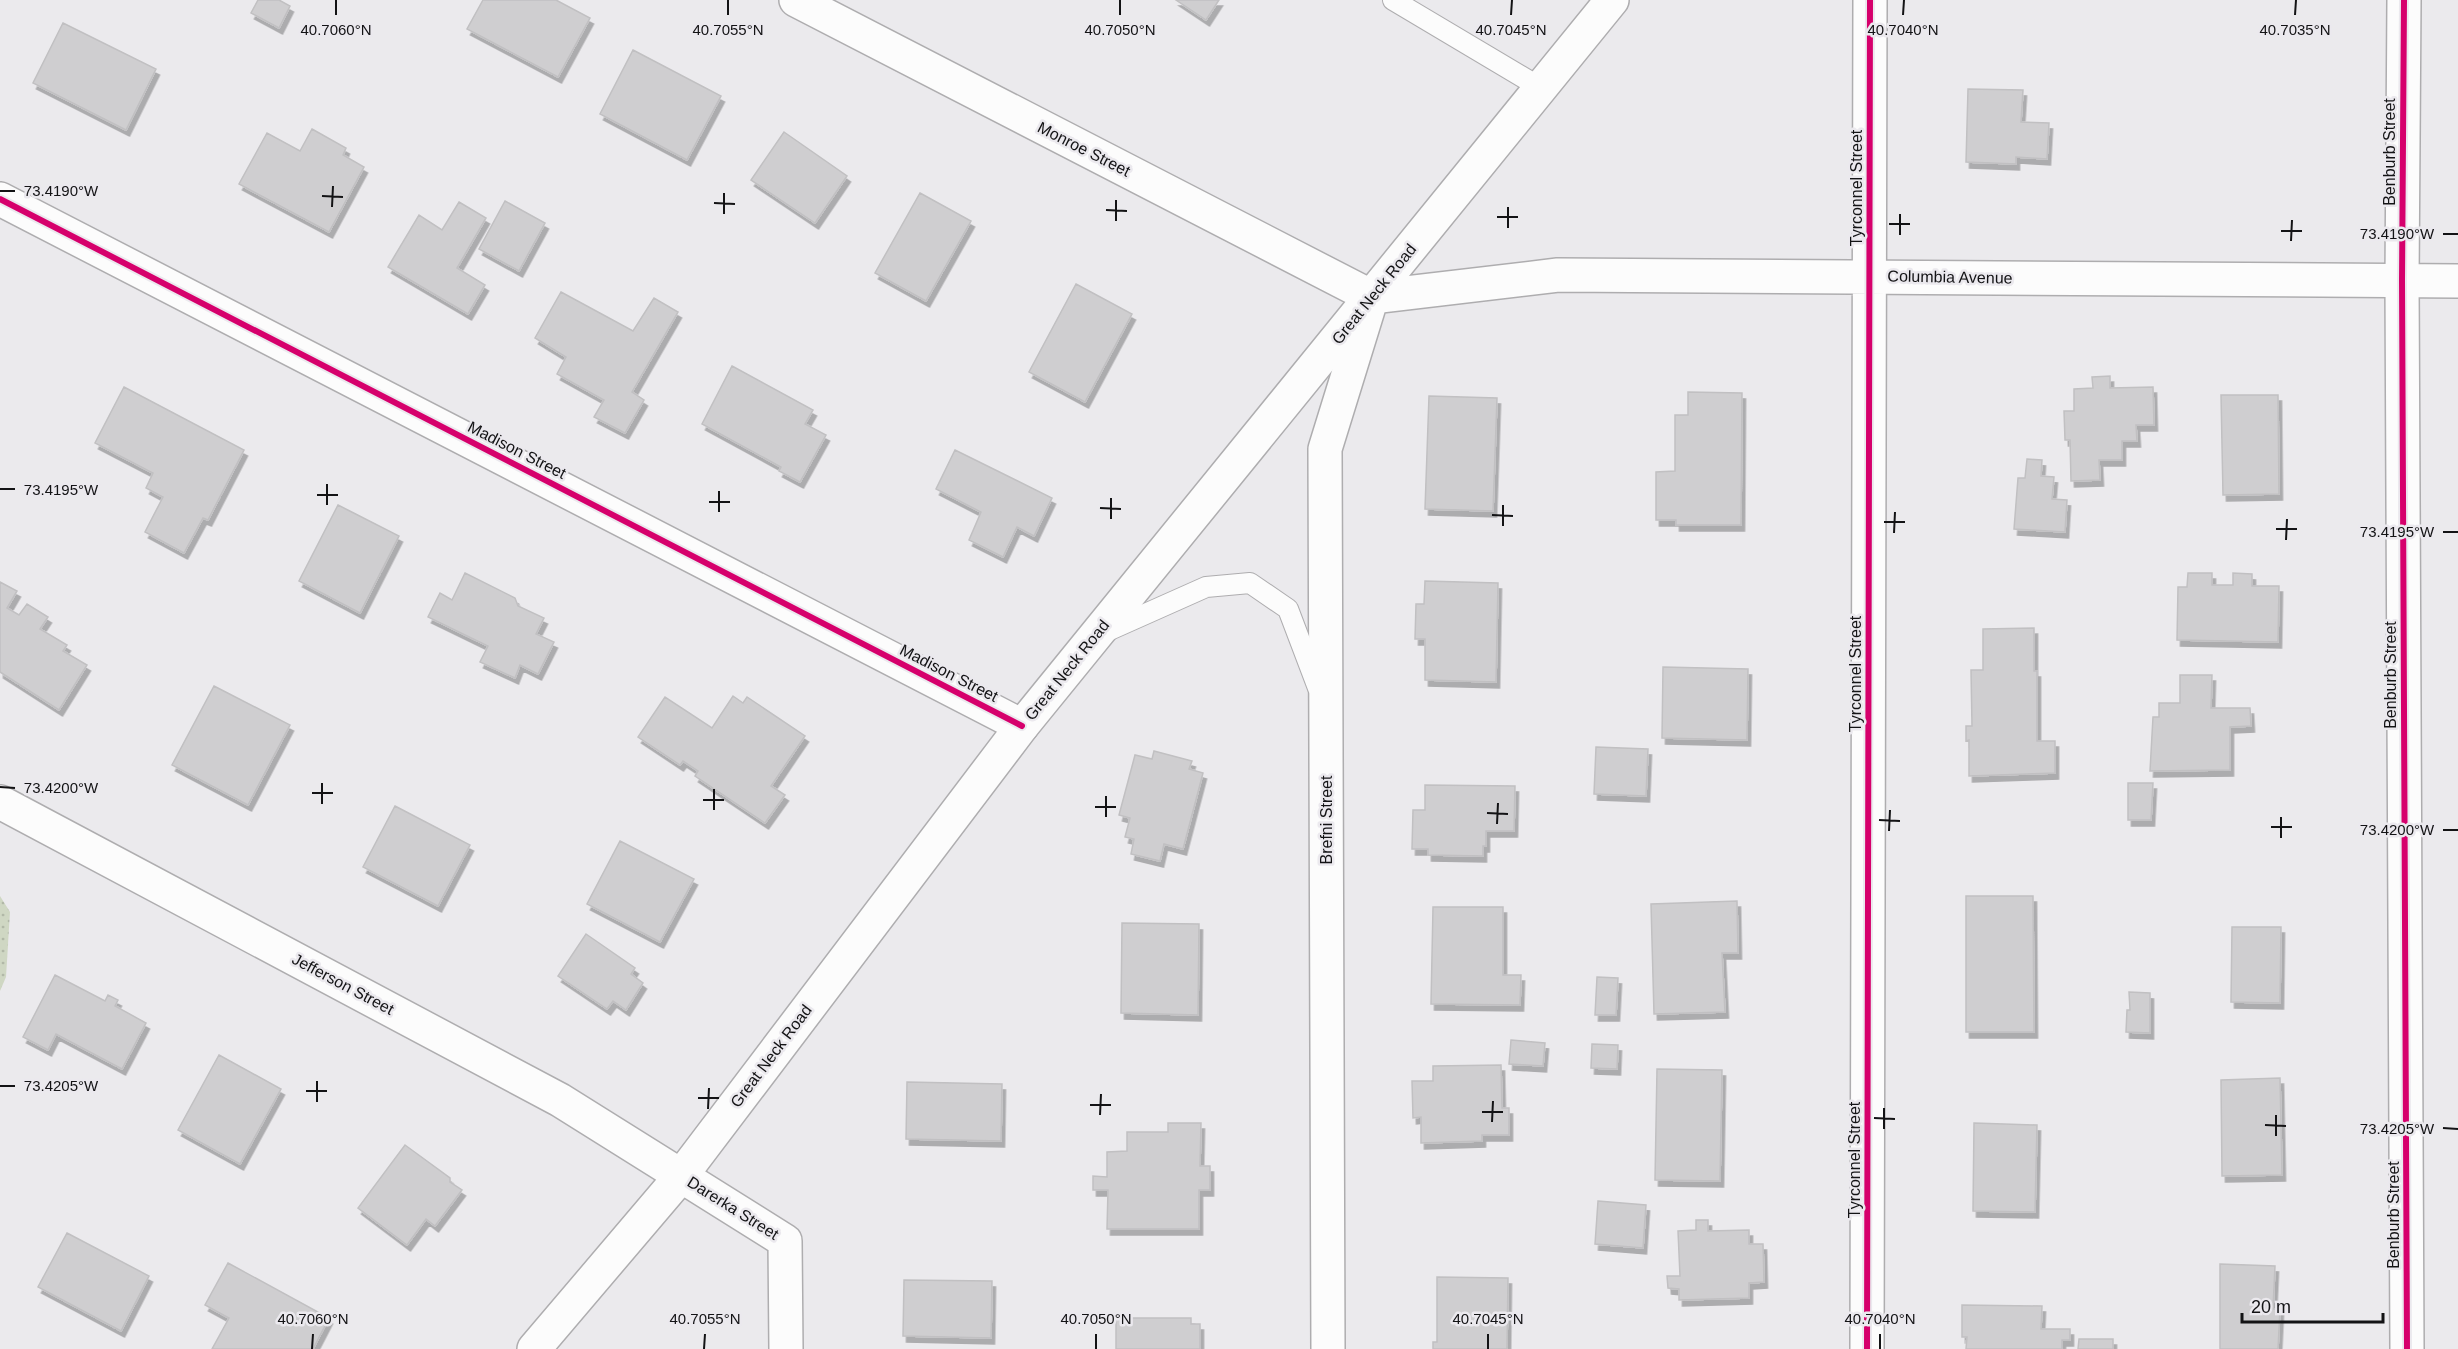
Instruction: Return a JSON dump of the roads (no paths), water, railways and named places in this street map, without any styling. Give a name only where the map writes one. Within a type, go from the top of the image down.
[{"type":"street","name":"Monroe Street","points":[[796,0],[1372,297]]},
{"type":"street","name":"Great Neck Road","points":[[534,1349],[681,1176],[1022,726],[1612,0]]},
{"type":"street","name":"Tyrconnel Street","points":[[1867,1349],[1870,0]]},
{"type":"street","name":"Benburb Street","points":[[2404,0],[2402,281],[2407,1349]]},
{"type":"street","name":"Madison Street","points":[[0,199],[1022,726]]},
{"type":"street","name":"Columbia Avenue","points":[[1372,297],[1558,275],[2458,281]]},
{"type":"street","name":"Brefni Street","points":[[1328,1349],[1325,449],[1372,297]]},
{"type":"street","name":"Jefferson Street","points":[[0,802],[561,1100],[681,1176]]},
{"type":"street","name":"Darerka Street","points":[[681,1176],[785,1241],[786,1349]]},
{"type":"lane","points":[[1393,0],[1541,88]]},
{"type":"lane","points":[[1095,637],[1206,586],[1250,583],[1288,609],[1326,709]]}]
